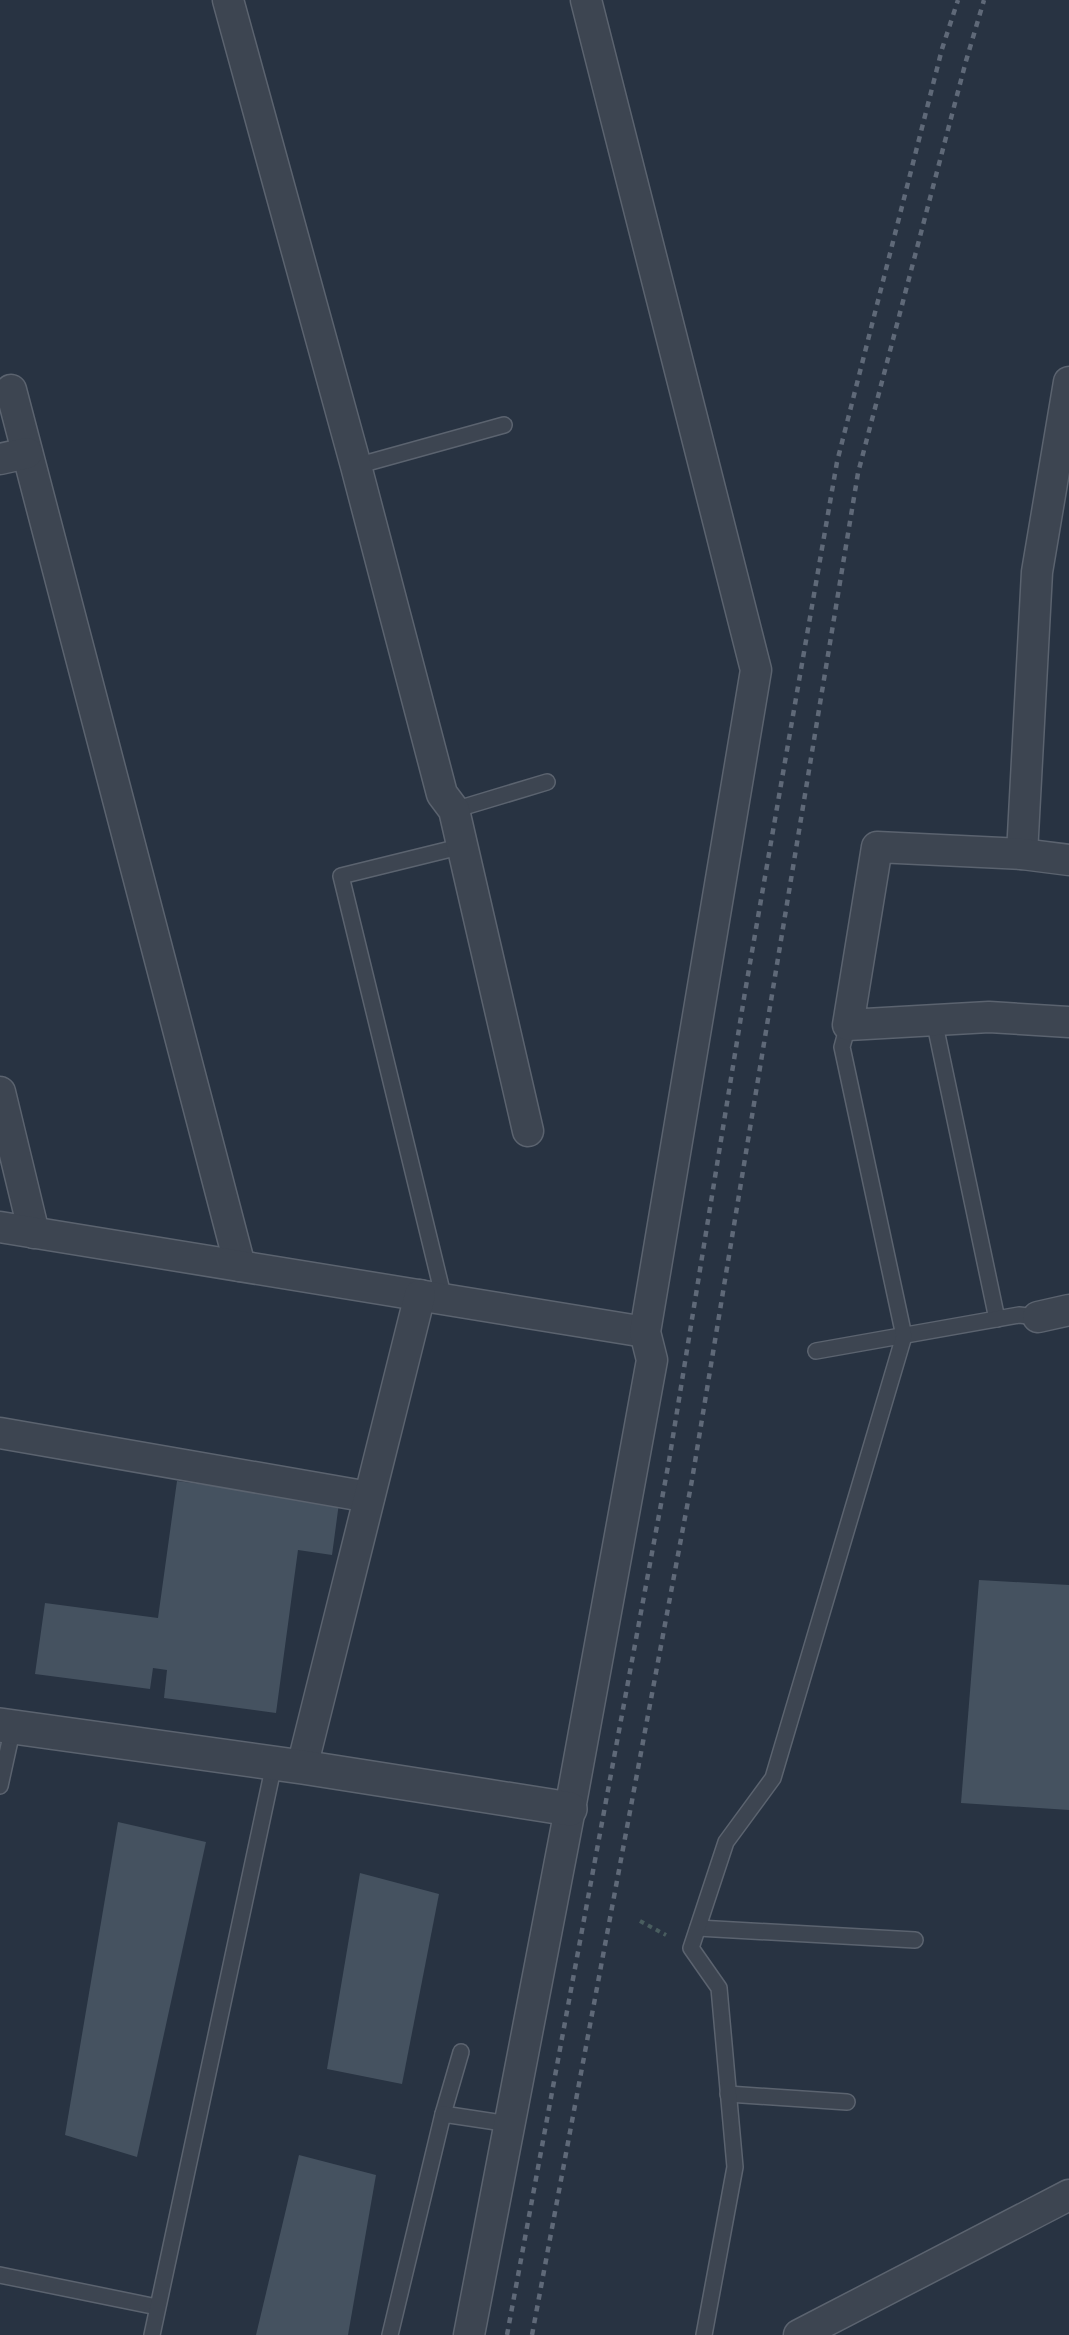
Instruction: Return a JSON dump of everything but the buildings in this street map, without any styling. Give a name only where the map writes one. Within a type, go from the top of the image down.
[{"type":"street","points":[[228,0],[356,466],[442,794],[454,810],[528,1131]]},
{"type":"street","points":[[469,2335],[570,1809],[652,1360],[645,1332],[756,670],[586,0]]},
{"type":"street","points":[[1022,854],[1037,572],[1069,382]]},
{"type":"street","points":[[11,390],[14,456],[240,1266]]},
{"type":"street","points":[[1069,860],[1022,854],[877,847],[848,1025],[989,1017],[1069,1022]]},
{"type":"street","points":[[0,1092],[34,1233]]},
{"type":"street","points":[[0,1227],[645,1332]]},
{"type":"street","points":[[288,1766],[432,1297]]},
{"type":"street","points":[[1038,1317],[1069,1310]]},
{"type":"street","points":[[0,1433],[369,1497]]},
{"type":"street","points":[[7,1726],[570,1809]]},
{"type":"street","points":[[799,2335],[1069,2194]]},
{"type":"lane","points":[[356,466],[504,425]]},
{"type":"lane","points":[[454,810],[546,782]]},
{"type":"lane","points":[[432,1297],[341,876],[463,846]]},
{"type":"lane","points":[[934,1020],[997,1319]]},
{"type":"lane","points":[[704,2335],[735,2167],[719,1988],[691,1948],[726,1842],[773,1778],[904,1336],[842,1047],[848,1025]]},
{"type":"lane","points":[[816,1351],[1019,1315],[1038,1317]]},
{"type":"lane","points":[[0,1786],[7,1726]]},
{"type":"lane","points":[[152,2335],[288,1766]]},
{"type":"lane","points":[[698,1928],[915,1940]]},
{"type":"lane","points":[[390,2335],[443,2114],[461,2052]]},
{"type":"lane","points":[[728,2094],[847,2102]]},
{"type":"lane","points":[[443,2114],[510,2124]]},
{"type":"lane","points":[[0,2276],[157,2307]]},
{"type":"railway","points":[[507,2335],[669,1461],[745,992],[837,462],[942,49],[958,0]]},
{"type":"railway","points":[[532,2335],[692,1480],[858,473],[984,0]]}]
